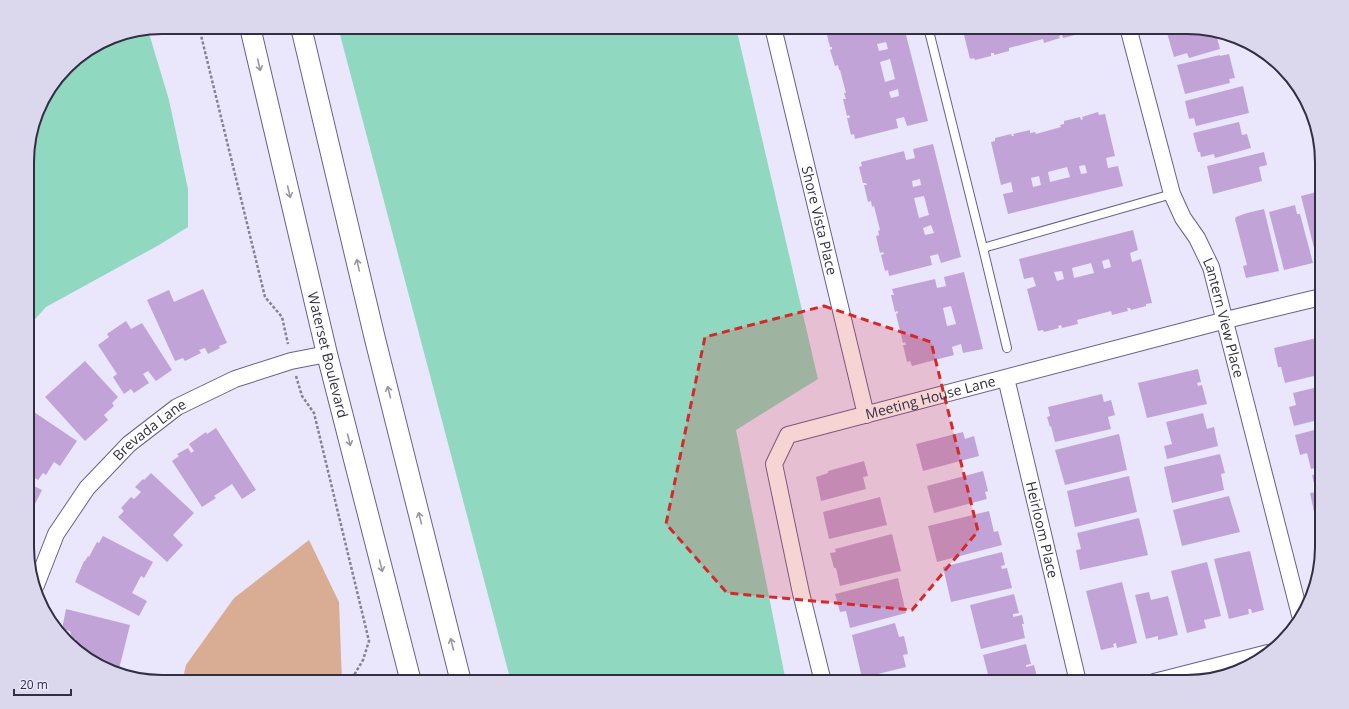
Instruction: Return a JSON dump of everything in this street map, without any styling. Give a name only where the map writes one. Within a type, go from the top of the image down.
[{"type":"street","name":"Waterset Boulevard","points":[[252,34],[327,354],[409,675]]},
{"type":"street","points":[[303,34],[459,675]]},
{"type":"street","name":"Shore Vista Place","points":[[775,34],[866,414]]},
{"type":"street","name":"Lantern View Place","points":[[1130,34],[1172,194],[1183,218],[1197,238],[1211,267],[1226,320],[1299,609]]},
{"type":"street","name":"Meeting House Lane","points":[[821,675],[801,594],[774,464],[788,435],[1226,320],[1315,298]]},
{"type":"street","name":"Brevada Lane","points":[[38,580],[56,534],[87,488],[128,444],[177,407],[235,379],[291,361],[327,354]]},
{"type":"street","name":"Heirloom Place","points":[[1006,378],[1076,675]]},
{"type":"street","points":[[1182,675],[1251,657]]},
{"type":"lane","points":[[930,34],[1007,348]]},
{"type":"lane","points":[[983,248],[1172,194]]},
{"type":"highlighted area","points":[[824,306],[931,342],[978,531],[912,610],[727,593],[666,524],[705,337]]},
{"type":"shaded area","points":[[340,34],[738,34],[818,379],[736,430],[785,675],[509,675]]},
{"type":"shaded area","points":[[149,35],[169,100],[188,189],[188,227],[159,245],[46,307],[34,320],[34,154],[38,129],[47,105],[60,84],[78,66],[98,51],[129,38]]},
{"type":"shaded area","points":[[309,540],[339,602],[342,675],[184,675],[186,665],[234,598]]},
{"type":"building","points":[[827,34],[906,34],[928,121],[907,126],[904,117],[896,119],[898,128],[855,139],[854,134],[851,135],[847,118],[850,118],[849,115],[847,116],[843,99],[846,99],[844,93],[846,93],[840,70],[838,65],[835,66],[830,50],[832,47],[830,47]],"holes":[[[886,42],[888,49],[879,51],[877,44]],[[890,59],[895,79],[885,82],[880,62]],[[898,89],[899,96],[891,98],[889,92]]]},
{"type":"building","points":[[964,34],[1079,34],[1063,38],[1062,35],[1059,36],[1060,38],[1044,43],[1043,39],[1009,48],[1009,51],[994,55],[994,53],[991,53],[991,56],[975,60],[974,58],[970,59]]},
{"type":"building","points":[[1167,34],[1204,35],[1217,38],[1220,49],[1189,58],[1187,53],[1174,57]]},
{"type":"building","points":[[1229,54],[1235,78],[1229,79],[1230,83],[1185,94],[1177,65]]},
{"type":"building","points":[[1243,86],[1249,113],[1196,126],[1194,118],[1189,119],[1185,101]]},
{"type":"building","points":[[1098,112],[1099,115],[1105,114],[1115,156],[1106,158],[1108,168],[1118,166],[1123,186],[1008,214],[1003,194],[1013,192],[1011,182],[1001,185],[991,142],[995,141],[995,138],[1011,134],[1014,136],[1013,134],[1030,130],[1030,133],[1035,132],[1036,134],[1061,127],[1060,125],[1064,124],[1064,121],[1080,117],[1081,120],[1083,119],[1082,117]],"holes":[[[1085,165],[1087,173],[1081,174],[1079,166]],[[1067,167],[1070,177],[1050,182],[1048,172]],[[1039,176],[1041,185],[1033,187],[1031,178]]]},
{"type":"building","points":[[1239,122],[1242,135],[1247,134],[1251,148],[1215,158],[1214,154],[1201,157],[1200,152],[1198,152],[1193,133]]},
{"type":"building","points":[[933,144],[961,257],[941,263],[938,254],[930,256],[932,265],[889,276],[888,270],[885,271],[881,255],[884,254],[883,252],[880,253],[876,236],[879,235],[878,231],[880,230],[874,206],[872,207],[871,201],[868,202],[864,185],[867,185],[866,183],[863,183],[859,167],[862,166],[861,162],[904,151],[906,160],[915,158],[913,149]],"holes":[[[920,179],[921,185],[913,187],[912,181]],[[924,196],[929,215],[919,218],[914,198]],[[931,225],[934,233],[925,235],[923,228]]]},
{"type":"building","points":[[1264,152],[1267,165],[1259,167],[1262,181],[1213,194],[1207,166]]},
{"type":"building","points":[[1315,192],[1315,252],[1301,196]]},
{"type":"building","points":[[1295,205],[1297,214],[1300,214],[1313,263],[1284,270],[1269,212]]},
{"type":"building","points":[[1264,209],[1279,271],[1246,278],[1243,266],[1247,265],[1235,219],[1236,217],[1247,213]]},
{"type":"building","points":[[1133,230],[1138,250],[1130,253],[1132,262],[1141,259],[1152,303],[1131,310],[1130,308],[1127,308],[1128,311],[1112,315],[1111,311],[1077,320],[1078,324],[1062,328],[1061,325],[1058,326],[1059,328],[1044,332],[1043,330],[1038,331],[1027,289],[1036,286],[1033,277],[1024,279],[1019,259]],"holes":[[[1109,259],[1111,267],[1104,269],[1102,261]],[[1091,263],[1094,273],[1074,278],[1072,268]],[[1062,271],[1064,279],[1057,281],[1054,272]]]},
{"type":"building","points":[[964,272],[983,349],[963,353],[961,344],[952,347],[954,355],[912,366],[910,361],[907,362],[903,345],[906,345],[905,342],[903,343],[896,314],[898,311],[895,312],[891,295],[894,295],[892,289],[935,279],[937,288],[946,286],[944,277]],"holes":[[[951,306],[956,324],[947,326],[943,308]]]},
{"type":"building","points":[[203,289],[227,343],[219,346],[220,348],[208,354],[205,348],[199,350],[201,353],[185,361],[183,358],[175,361],[147,300],[169,290],[174,302]]},
{"type":"building","points":[[126,321],[131,329],[142,323],[172,370],[156,381],[148,371],[143,374],[149,383],[134,393],[131,389],[124,394],[113,377],[117,374],[98,345],[109,337],[107,334]]},
{"type":"building","points":[[1315,338],[1315,376],[1285,383],[1281,367],[1278,367],[1274,348]]},
{"type":"building","points":[[85,361],[118,397],[112,403],[114,406],[104,415],[108,420],[85,441],[45,397]]},
{"type":"building","points":[[1198,369],[1201,382],[1197,383],[1198,386],[1202,385],[1207,404],[1147,418],[1138,383]]},
{"type":"building","points":[[1315,388],[1315,421],[1294,426],[1289,407],[1296,405],[1293,393]]},
{"type":"building","points":[[1102,394],[1104,402],[1111,400],[1115,415],[1108,417],[1111,429],[1055,442],[1047,417],[1050,416],[1048,407]]},
{"type":"building","points":[[34,412],[77,441],[60,466],[54,462],[46,475],[43,473],[38,480],[34,478]]},
{"type":"building","points":[[1203,413],[1207,429],[1214,427],[1218,446],[1167,459],[1164,446],[1172,444],[1166,422]]},
{"type":"building","points":[[216,428],[256,490],[242,499],[232,484],[214,496],[216,498],[202,507],[172,461],[179,456],[177,454],[188,448],[191,453],[194,451],[189,444],[206,432],[207,434]]},
{"type":"building","points":[[1315,430],[1315,468],[1311,469],[1307,453],[1300,455],[1295,435]]},
{"type":"building","points":[[963,432],[965,439],[974,436],[979,456],[923,471],[916,444]]},
{"type":"building","points":[[1119,434],[1127,470],[1065,485],[1055,450]]},
{"type":"building","points":[[1220,454],[1225,473],[1221,474],[1224,490],[1172,503],[1164,467]]},
{"type":"building","points":[[864,461],[868,476],[863,477],[866,489],[821,501],[816,477],[828,473],[828,471]]},
{"type":"building","points":[[983,471],[988,491],[985,492],[987,499],[934,513],[927,486]]},
{"type":"building","points":[[151,473],[194,513],[173,535],[183,545],[167,562],[118,517],[124,511],[121,508],[131,497],[134,499],[141,492],[135,487]]},
{"type":"building","points":[[1315,474],[1315,488],[1312,475]]},
{"type":"building","points":[[1129,476],[1137,512],[1075,527],[1067,491]]},
{"type":"building","points":[[34,486],[42,490],[34,506]]},
{"type":"building","points":[[1315,492],[1315,512],[1314,512],[1310,493]]},
{"type":"building","points":[[1229,496],[1240,532],[1182,546],[1173,510]]},
{"type":"building","points":[[880,497],[887,525],[829,539],[823,512]]},
{"type":"building","points":[[989,511],[994,532],[998,531],[1002,545],[937,562],[928,526]]},
{"type":"building","points":[[1139,518],[1148,555],[1080,570],[1076,550],[1081,549],[1077,533]]},
{"type":"building","points":[[892,534],[901,571],[840,586],[836,568],[834,568],[830,553],[836,552],[835,549]]},
{"type":"building","points":[[103,536],[153,562],[144,578],[141,576],[132,593],[147,601],[139,616],[75,582],[84,561],[88,556],[89,557],[97,542],[99,543]]},
{"type":"building","points":[[1250,551],[1264,610],[1252,613],[1251,609],[1248,609],[1249,614],[1229,619],[1214,559]]},
{"type":"building","points":[[1002,552],[1005,565],[1001,566],[1002,569],[1007,568],[1012,588],[951,602],[943,567]]},
{"type":"building","points":[[1207,562],[1221,616],[1204,620],[1206,628],[1187,633],[1171,571]]},
{"type":"building","points":[[898,578],[906,613],[850,628],[846,611],[840,612],[835,594]]},
{"type":"building","points":[[1122,582],[1137,643],[1117,648],[1116,643],[1113,644],[1114,647],[1101,650],[1086,591]]},
{"type":"building","points":[[1149,592],[1151,600],[1168,596],[1178,635],[1158,640],[1158,636],[1146,639],[1135,595]]},
{"type":"building","points":[[1014,594],[1019,613],[1013,614],[1013,617],[1022,615],[1025,638],[981,649],[970,605]]},
{"type":"building","points":[[66,609],[130,625],[119,667],[105,662],[91,653],[72,637],[70,631],[65,630],[63,626]]},
{"type":"building","points":[[895,623],[899,637],[904,636],[908,654],[903,655],[906,667],[874,675],[861,675],[852,635]]},
{"type":"building","points":[[1026,644],[1031,664],[1026,665],[1026,667],[1034,665],[1036,675],[988,675],[983,655]]}]
